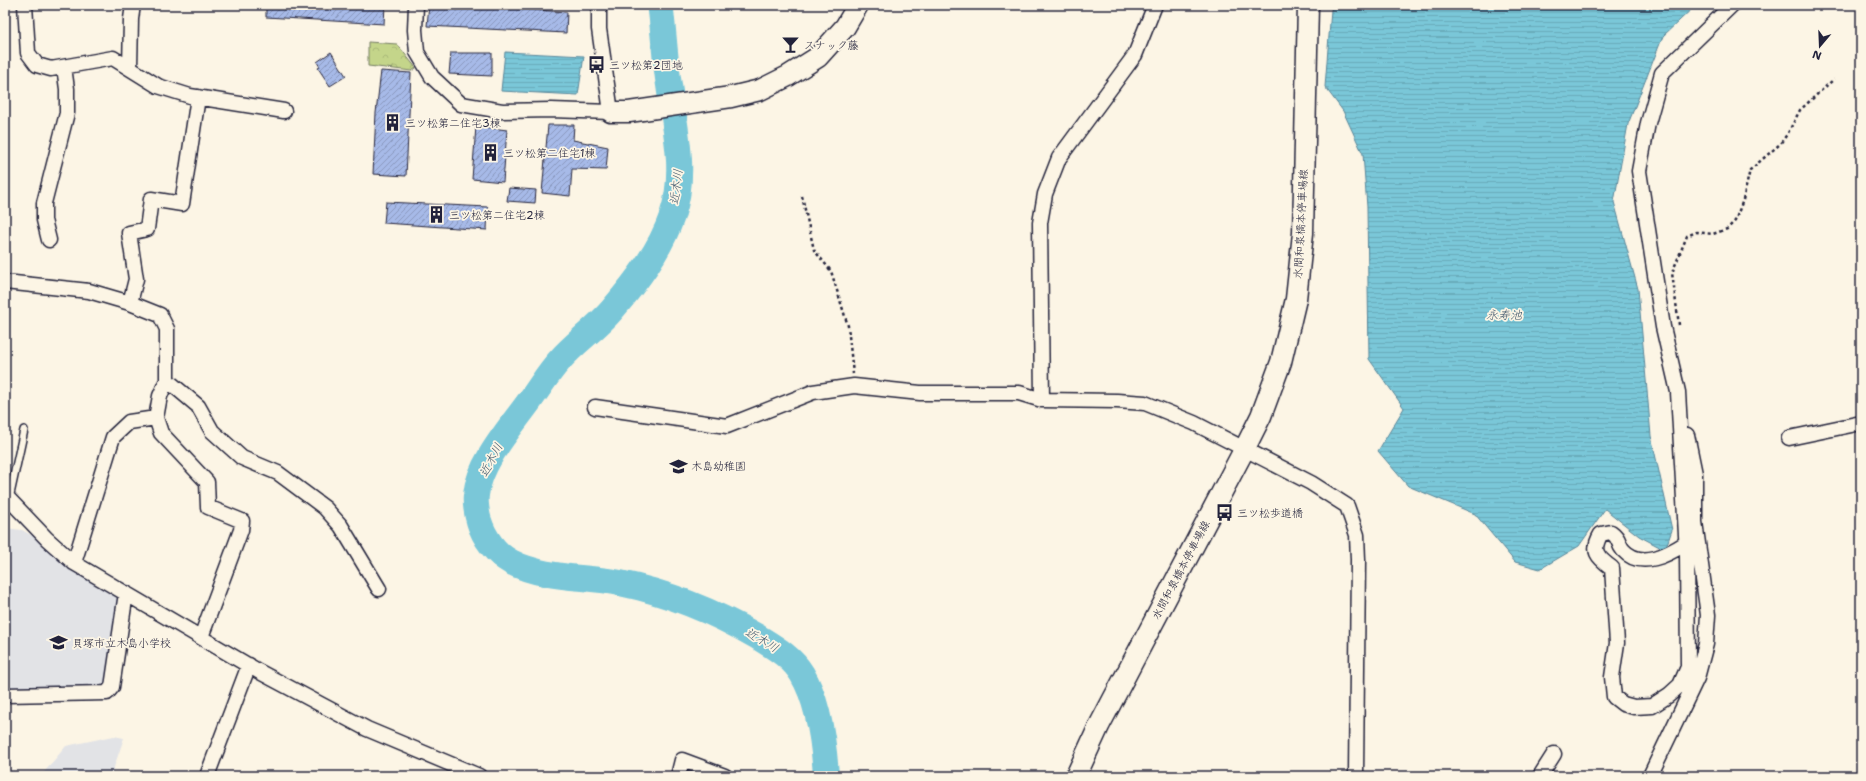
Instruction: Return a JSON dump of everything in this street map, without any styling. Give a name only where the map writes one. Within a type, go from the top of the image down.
[{"type":"main road","points":[[620,112],[731,96],[760,90],[788,76],[818,57],[845,27],[858,5]]},
{"type":"main road","name":"水間和泉橋本停車場線","points":[[1076,776],[1099,726],[1261,416],[1281,362],[1296,299],[1303,233],[1308,5]]},
{"type":"street","points":[[25,5],[28,53],[37,65],[52,69],[113,58],[158,86],[198,97],[284,111]]},
{"type":"street","points":[[130,68],[131,19],[133,5]]},
{"type":"street","points":[[416,5],[415,30],[417,52],[432,77],[461,104],[502,111],[551,110],[620,112],[599,29],[599,5]]},
{"type":"street","points":[[1042,400],[1040,223],[1046,194],[1059,158],[1135,55],[1155,5]]},
{"type":"street","points":[[1650,776],[1697,678],[1706,644],[1708,615],[1695,522],[1695,474],[1663,327],[1638,171],[1648,123],[1662,73],[1732,5]]},
{"type":"street","points":[[49,240],[44,220],[44,203],[67,113],[67,89],[64,67]]},
{"type":"street","points":[[130,303],[136,279],[130,233],[147,228],[151,199],[182,204],[198,97]]},
{"type":"street","points":[[5,282],[89,291],[130,303],[160,315],[167,329],[167,380],[160,396],[156,418],[161,433],[207,482],[208,507],[242,521],[242,530],[201,637]]},
{"type":"street","points":[[167,380],[198,406],[212,431],[242,458],[278,473],[325,508],[341,526],[379,589]]},
{"type":"street","points":[[595,407],[727,426],[813,392],[854,386],[920,393],[1019,393],[1042,400],[1145,403],[1194,423],[1244,450],[1311,483],[1347,506],[1356,535],[1358,560],[1356,776]]},
{"type":"street","points":[[1612,568],[1617,643],[1612,677],[1614,697],[1628,706],[1652,706],[1669,696],[1680,685],[1688,667],[1686,543],[1678,392]]},
{"type":"street","points":[[74,563],[113,437],[129,422],[156,418]]},
{"type":"street","points":[[1789,438],[1861,423]]},
{"type":"street","points":[[7,497],[47,539],[74,563],[249,665],[367,729],[479,776]]},
{"type":"street","points":[[1612,568],[1601,560],[1595,551],[1596,542],[1601,534],[1611,532],[1618,537],[1622,549],[1631,556],[1650,560],[1669,555],[1686,543]]},
{"type":"street","points":[[1612,568],[1622,559],[1631,556]]},
{"type":"street","points":[[5,695],[107,693],[112,686],[126,593]]},
{"type":"street","points":[[207,776],[249,665]]},
{"type":"street","points":[[1540,776],[1554,754]]},
{"type":"street","points":[[678,776],[682,760],[725,776]]},
{"type":"lane","points":[[7,497],[24,430]]},
{"type":"path","points":[[1679,327],[1672,273],[1687,236],[1696,232],[1713,234],[1727,229],[1736,221],[1750,170],[1780,144],[1788,133],[1800,110],[1834,79]]},
{"type":"path","points":[[802,196],[814,250],[831,271],[848,326],[854,386]]},
{"type":"shaded area","name":"貝塚市立木島小学校","points":[[5,528],[22,530],[40,540],[74,569],[120,599],[106,687],[5,695]]},
{"type":"shaded area","points":[[114,736],[124,738],[111,776],[41,776],[66,746]]},
{"type":"green space","points":[[368,42],[397,44],[416,68],[412,71],[368,66]]},
{"type":"water","name":"永寿池","points":[[1333,5],[1696,5],[1663,36],[1628,124],[1614,202],[1638,289],[1651,436],[1672,530],[1665,550],[1639,536],[1605,509],[1579,546],[1540,569],[1515,562],[1475,514],[1408,486],[1378,451],[1404,408],[1369,359],[1367,207],[1363,154],[1343,111],[1325,87],[1331,10]]},
{"type":"water","points":[[505,52],[584,56],[578,95],[501,91]]},
{"type":"building","points":[[266,5],[385,5],[384,24],[266,17]]},
{"type":"building","points":[[429,5],[456,5],[567,12],[566,33],[427,26]]},
{"type":"building","points":[[331,52],[346,76],[330,86],[318,68],[320,67],[317,62]]},
{"type":"building","points":[[451,53],[492,53],[492,76],[449,74]]},
{"type":"building","name":"三ツ松第二住宅3棟","points":[[381,71],[411,73],[406,176],[373,174],[376,113]]},
{"type":"building","points":[[548,125],[574,125],[573,140],[608,147],[606,170],[572,169],[570,196],[542,193]]},
{"type":"building","name":"三ツ松第二住宅1棟","points":[[476,126],[507,130],[503,182],[472,179]]},
{"type":"building","points":[[509,188],[536,190],[535,203],[507,201]]},
{"type":"building","name":"三ツ松第二住宅2棟","points":[[386,202],[488,207],[487,230],[384,223]]},
{"type":"waterway","name":"近木川","points":[[662,5],[661,11],[668,76],[677,134],[679,167],[679,184],[672,216],[661,242],[630,288],[606,317],[565,354],[555,366],[490,457],[478,483],[476,498],[478,515],[481,527],[491,545],[500,555],[511,562],[537,571],[620,583],[674,598],[725,619],[758,637],[782,653],[798,668],[813,697],[820,724],[826,776]]},
{"type":"place","name":"スナック藤","points":[[791,45]]},
{"type":"place","name":"三ツ松第2団地","points":[[596,65]]},
{"type":"place","name":"三ツ松第二住宅3棟","points":[[392,123]]},
{"type":"place","name":"三ツ松第二住宅1棟","points":[[490,153]]},
{"type":"place","name":"三ツ松第二住宅2棟","points":[[436,215]]},
{"type":"place","name":"木島幼稚園","points":[[678,466]]},
{"type":"place","name":"三ツ松歩道橋","points":[[1224,513]]},
{"type":"place","name":"貝塚市立木島小学校","points":[[59,643]]}]
